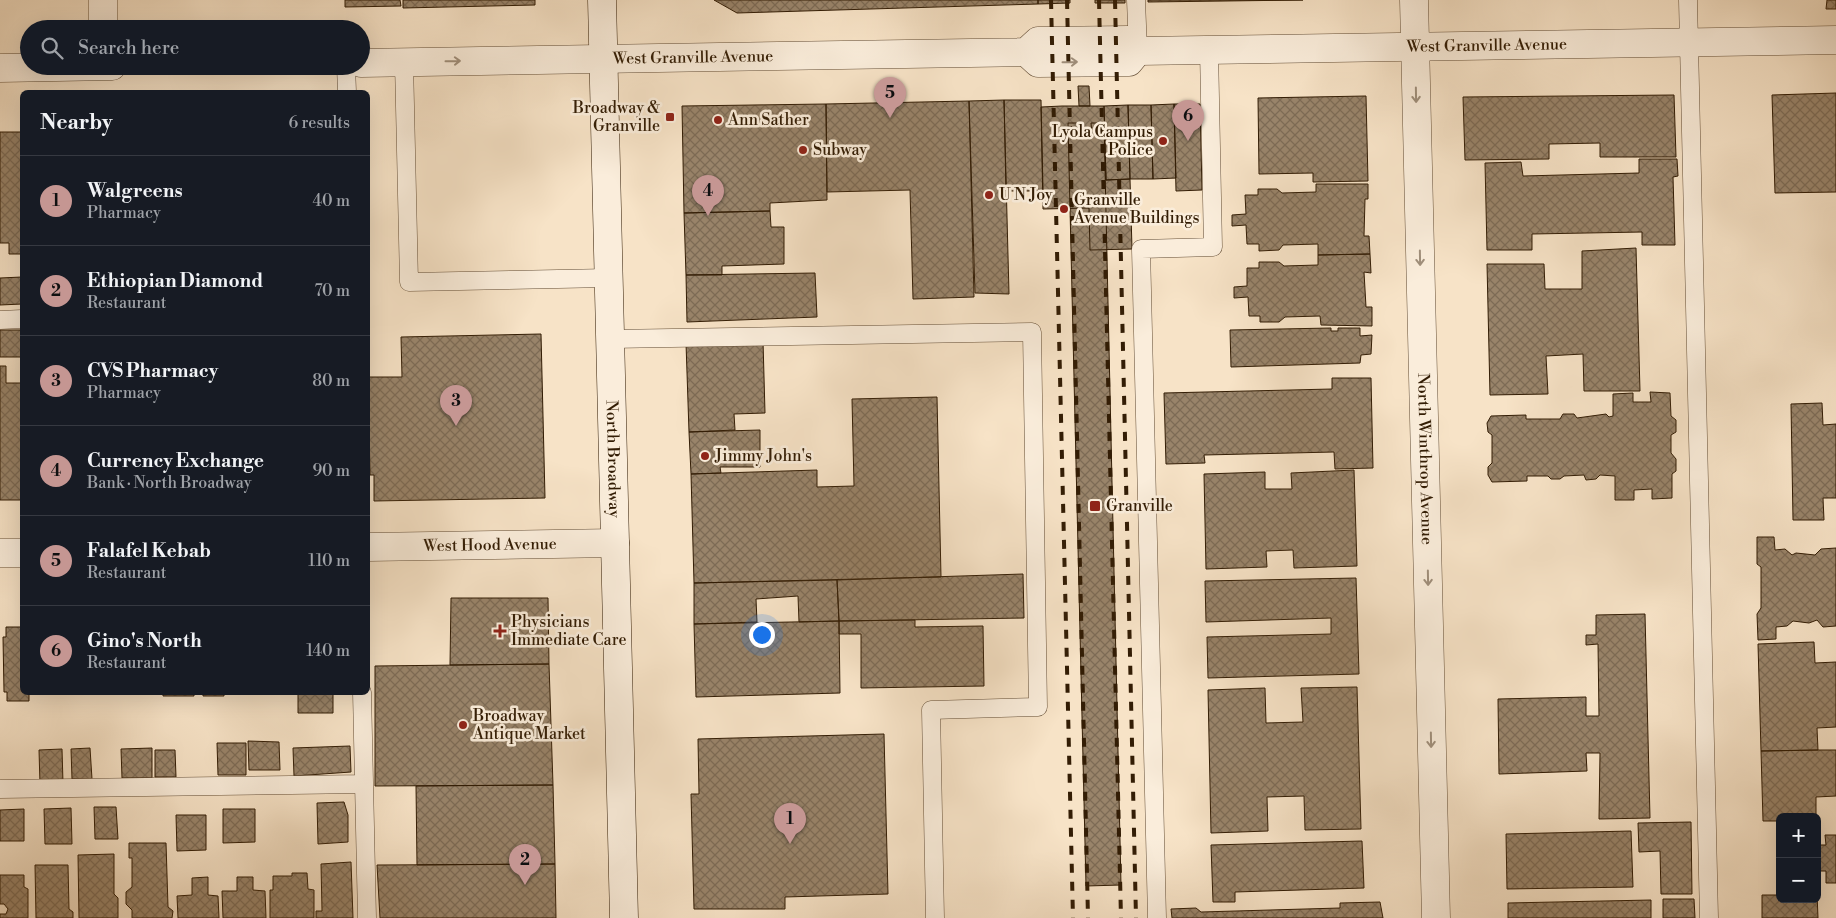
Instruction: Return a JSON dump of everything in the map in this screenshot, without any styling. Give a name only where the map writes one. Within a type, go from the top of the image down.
[{"type":"street","points":[[103,0],[103,20]]},
{"type":"street","name":"North Broadway","points":[[602,0],[624,918]]},
{"type":"street","name":"North Winthrop Avenue","points":[[1414,0],[1436,918]]},
{"type":"street","name":"West Granville Avenue","points":[[370,62],[1026,52],[1038,63],[1129,62],[1138,51],[1836,40]]},
{"type":"street","points":[[0,68],[20,68]]},
{"type":"street","name":"West Hood Avenue","points":[[370,548],[615,543]]},
{"type":"street","points":[[0,553],[20,553]]},
{"type":"lane","points":[[1136,0],[1138,51]]},
{"type":"lane","points":[[1688,0],[1709,918]]},
{"type":"lane","points":[[1157,918],[1141,249],[1213,247],[1209,50]]},
{"type":"lane","points":[[404,62],[409,282],[608,278]]},
{"type":"lane","points":[[346,75],[347,90]]},
{"type":"lane","points":[[0,320],[20,319]]},
{"type":"lane","points":[[610,339],[1032,332],[1038,707],[931,710],[935,918]]},
{"type":"lane","points":[[362,695],[367,918]]},
{"type":"lane","points":[[0,789],[364,784]]},
{"type":"building","points":[[345,0],[400,0],[401,6],[345,7]]},
{"type":"building","points":[[403,0],[535,0],[535,5],[403,8]]},
{"type":"building","points":[[714,0],[1038,0],[1038,4],[737,13]]},
{"type":"building","points":[[1038,0],[1070,0],[1070,3],[1038,4]]},
{"type":"building","points":[[1095,0],[1125,0],[1125,3],[1095,3]]},
{"type":"building","points":[[1148,0],[1303,0],[1148,2]]},
{"type":"building","points":[[1827,0],[1836,0],[1836,9],[1826,9]]},
{"type":"building","points":[[1078,86],[1089,86],[1090,106],[1079,106]]},
{"type":"building","points":[[1836,93],[1836,192],[1775,193],[1772,95]]},
{"type":"building","points":[[1674,95],[1676,157],[1600,157],[1600,143],[1549,144],[1549,159],[1465,160],[1463,97]]},
{"type":"building","points":[[1366,96],[1368,181],[1313,182],[1313,173],[1259,174],[1258,98]]},
{"type":"building","name":"U N Joy","points":[[1004,100],[1009,294],[975,293],[969,101]]},
{"type":"building","points":[[1004,100],[1041,100],[1043,191],[1006,191]]},
{"type":"building","points":[[969,101],[974,297],[913,299],[910,190],[827,192],[826,104]]},
{"type":"building","points":[[826,104],[827,200],[770,203],[770,211],[684,213],[682,106]]},
{"type":"building","points":[[1174,104],[1200,104],[1202,190],[1176,191]]},
{"type":"building","name":"Lyola Campus Police","points":[[1174,104],[1176,178],[1153,179],[1151,105]]},
{"type":"building","points":[[1128,105],[1130,179],[1106,180],[1104,106]]},
{"type":"building","points":[[1128,105],[1151,105],[1153,179],[1130,179]]},
{"type":"building","points":[[1104,106],[1106,180],[1130,179],[1132,249],[1090,250],[1089,208],[1043,209],[1041,107]]},
{"type":"building","points":[[1068,123],[1081,123],[1081,135],[1092,135],[1091,123],[1104,123],[1121,885],[1086,886]]},
{"type":"building","points":[[0,132],[20,132],[20,254],[9,254],[9,243],[0,243]]},
{"type":"building","points":[[1639,159],[1677,159],[1678,176],[1673,177],[1675,245],[1642,245],[1642,232],[1532,234],[1532,250],[1487,250],[1485,163],[1521,162],[1523,176],[1639,173]]},
{"type":"building","points":[[1316,184],[1368,184],[1368,199],[1365,199],[1364,236],[1369,236],[1370,254],[1318,255],[1318,244],[1283,245],[1279,250],[1259,251],[1259,244],[1247,244],[1246,225],[1232,226],[1232,215],[1246,214],[1245,195],[1258,195],[1258,189],[1277,189],[1282,193],[1316,192]]},
{"type":"building","points":[[770,211],[771,227],[784,227],[784,264],[722,266],[722,275],[686,275],[684,213]]},
{"type":"building","points":[[1636,248],[1640,391],[1584,391],[1583,354],[1546,356],[1548,394],[1490,395],[1487,264],[1544,264],[1545,289],[1582,289],[1582,251]]},
{"type":"building","points":[[1370,254],[1371,273],[1364,272],[1366,307],[1372,307],[1372,326],[1321,325],[1320,316],[1285,317],[1279,322],[1260,322],[1260,316],[1249,316],[1248,297],[1234,298],[1234,287],[1247,286],[1247,268],[1259,268],[1259,262],[1279,262],[1284,266],[1318,265],[1318,255]]},
{"type":"building","points":[[815,273],[817,317],[687,322],[686,275]]},
{"type":"building","points":[[20,277],[20,304],[0,305],[0,278]]},
{"type":"building","points":[[1331,328],[1331,331],[1338,331],[1338,328],[1360,328],[1360,336],[1372,335],[1371,354],[1361,355],[1360,363],[1231,367],[1230,330]]},
{"type":"building","points":[[0,330],[20,330],[20,357],[0,357]]},
{"type":"building","points":[[541,334],[545,498],[374,501],[374,475],[370,475],[370,377],[402,377],[401,337]]},
{"type":"building","points":[[763,341],[765,413],[734,414],[735,430],[689,432],[686,343]]},
{"type":"building","points":[[0,366],[6,366],[6,383],[20,383],[20,500],[0,500]]},
{"type":"building","points":[[1332,378],[1371,378],[1373,468],[1335,469],[1334,452],[1204,455],[1205,463],[1166,464],[1164,393],[1332,389]]},
{"type":"building","points":[[1650,392],[1670,393],[1671,416],[1676,420],[1676,432],[1671,435],[1671,453],[1676,459],[1676,471],[1672,474],[1672,498],[1652,499],[1652,489],[1634,490],[1634,500],[1615,500],[1615,476],[1600,475],[1596,479],[1586,480],[1584,475],[1564,476],[1560,479],[1551,479],[1548,476],[1527,476],[1527,481],[1492,482],[1488,475],[1488,467],[1492,463],[1492,435],[1488,432],[1487,423],[1491,416],[1526,415],[1526,419],[1560,419],[1563,414],[1574,414],[1577,418],[1606,414],[1609,417],[1613,416],[1613,394],[1633,393],[1633,402],[1651,402]]},
{"type":"building","points":[[937,397],[941,577],[694,583],[691,474],[817,470],[817,487],[854,486],[852,399]]},
{"type":"building","points":[[1822,403],[1823,425],[1836,424],[1836,498],[1823,498],[1824,520],[1793,520],[1791,404]]},
{"type":"building","points":[[760,430],[760,467],[720,467],[721,473],[691,474],[689,432]]},
{"type":"building","points":[[1354,470],[1357,566],[1294,568],[1293,550],[1266,551],[1267,567],[1206,569],[1204,474],[1265,472],[1265,489],[1292,489],[1291,473]]},
{"type":"building","points":[[1757,537],[1774,537],[1775,550],[1785,549],[1792,555],[1796,553],[1815,555],[1821,549],[1836,548],[1836,626],[1823,627],[1817,620],[1809,623],[1793,621],[1787,626],[1776,627],[1776,639],[1758,640],[1757,614],[1761,608],[1761,567],[1757,564]]},
{"type":"building","points":[[1023,574],[1024,618],[839,621],[837,580]]},
{"type":"building","points":[[1356,578],[1359,674],[1208,678],[1207,637],[1331,634],[1331,618],[1206,622],[1205,581]]},
{"type":"building","points":[[837,580],[839,621],[799,622],[798,596],[756,599],[757,622],[694,624],[694,583]]},
{"type":"building","name":"Physicians Immediate Care","points":[[451,598],[548,598],[549,664],[450,665]]},
{"type":"building","points":[[1645,614],[1650,818],[1599,819],[1600,753],[1586,753],[1587,771],[1499,774],[1498,699],[1586,697],[1586,716],[1599,716],[1598,644],[1586,645],[1586,635],[1596,635],[1596,615]]},
{"type":"building","points":[[915,620],[915,627],[983,626],[984,686],[861,688],[861,634],[839,634],[839,621]]},
{"type":"building","points":[[839,621],[840,693],[696,697],[694,624]]},
{"type":"building","points":[[6,627],[20,627],[20,695],[29,695],[29,701],[7,701],[7,692],[4,692],[3,637],[6,637]]},
{"type":"building","points":[[1814,642],[1815,663],[1836,662],[1836,727],[1817,728],[1818,750],[1761,751],[1758,644]]},
{"type":"building","name":"Broadway Antique Market","points":[[549,664],[553,785],[375,786],[375,666]]},
{"type":"building","points":[[1357,687],[1361,829],[1305,830],[1304,796],[1267,797],[1268,831],[1211,833],[1208,690],[1265,688],[1266,723],[1303,722],[1301,688]]},
{"type":"building","points":[[163,695],[194,695],[194,696]]},
{"type":"building","points":[[203,695],[224,695],[224,696]]},
{"type":"building","points":[[298,695],[333,695],[333,713],[298,713]]},
{"type":"building","points":[[884,734],[888,894],[785,897],[785,909],[694,909],[691,794],[699,794],[698,739]]},
{"type":"building","points":[[248,741],[279,742],[280,770],[249,770]]},
{"type":"building","points":[[217,743],[246,743],[246,775],[218,775]]},
{"type":"building","points":[[350,746],[351,772],[294,776],[293,748]]},
{"type":"building","points":[[90,748],[92,779],[72,779],[71,749]]},
{"type":"building","points":[[152,748],[152,778],[122,778],[121,749]]},
{"type":"building","points":[[62,749],[63,783],[40,784],[39,750]]},
{"type":"building","points":[[155,750],[175,750],[176,777],[155,777]]},
{"type":"building","points":[[1836,750],[1836,796],[1816,797],[1816,813],[1776,813],[1776,821],[1763,821],[1761,751]]},
{"type":"building","points":[[553,785],[555,864],[417,865],[416,786]]},
{"type":"building","points":[[344,802],[348,815],[348,842],[318,844],[317,803]]},
{"type":"building","points":[[94,807],[116,807],[118,839],[95,839]]},
{"type":"building","points":[[71,808],[72,844],[45,844],[44,809]]},
{"type":"building","points":[[24,809],[24,841],[0,841],[0,810]]},
{"type":"building","points":[[223,809],[255,809],[255,842],[223,843]]},
{"type":"building","points":[[176,815],[206,815],[206,850],[177,851]]},
{"type":"building","points":[[1691,822],[1692,894],[1661,894],[1660,851],[1639,852],[1638,823]]},
{"type":"building","points":[[1631,831],[1633,887],[1507,889],[1506,834]]},
{"type":"building","points":[[1825,835],[1836,835],[1836,883],[1826,883],[1826,871],[1821,871],[1821,845],[1826,845]]},
{"type":"building","points":[[1362,841],[1364,888],[1235,892],[1235,902],[1213,902],[1211,845]]},
{"type":"building","points":[[129,843],[166,843],[168,907],[173,911],[172,918],[132,918],[132,910],[126,904],[126,892],[132,887],[132,858],[129,858]]},
{"type":"building","points":[[114,854],[114,894],[118,898],[118,918],[79,918],[78,855]]},
{"type":"building","points":[[351,862],[353,918],[316,918],[316,911],[322,911],[321,864]]},
{"type":"building","points":[[555,864],[556,918],[380,918],[377,865]]},
{"type":"building","points":[[35,865],[68,865],[69,909],[73,912],[73,918],[36,918]]},
{"type":"building","points":[[292,873],[307,873],[308,889],[314,890],[314,918],[270,918],[270,890],[273,890],[273,876],[292,876]]},
{"type":"building","points":[[0,875],[24,875],[24,887],[28,889],[28,918],[0,918],[0,914],[6,914],[8,909],[4,904],[0,904]]},
{"type":"building","points":[[208,877],[208,895],[218,896],[219,918],[178,918],[177,896],[192,895],[192,878]]},
{"type":"building","points":[[237,877],[253,877],[253,890],[265,891],[266,918],[223,918],[222,891],[237,891]]},
{"type":"building","points":[[1762,895],[1776,895],[1776,903],[1817,903],[1818,918],[1762,918]]},
{"type":"building","points":[[1663,899],[1694,899],[1695,918],[1663,918]]},
{"type":"building","points":[[1651,900],[1651,918],[1508,918],[1508,903]]},
{"type":"building","points":[[1380,902],[1383,918],[1172,918],[1171,909],[1196,908],[1201,912],[1340,908],[1340,903]]},
{"type":"railway","points":[[1051,0],[1073,918]]},
{"type":"railway","points":[[1067,0],[1088,918]]},
{"type":"railway","points":[[1099,0],[1121,918]]},
{"type":"railway","points":[[1115,0],[1136,918]]},
{"type":"place","name":"Broadway & Granville","points":[[670,117]]},
{"type":"place","name":"Falafel Kebab","points":[[890,118]]},
{"type":"place","name":"Ann Sather","points":[[718,120]]},
{"type":"place","name":"Lyola Campus Police","points":[[1163,141]]},
{"type":"place","name":"Gino's North","points":[[1188,141]]},
{"type":"place","name":"Subway","points":[[803,150]]},
{"type":"place","name":"U N Joy","points":[[989,195]]},
{"type":"place","name":"Granville Avenue Buildings","points":[[1064,209]]},
{"type":"place","name":"Currency Exchange","points":[[708,216]]},
{"type":"place","name":"CVS Pharmacy","points":[[456,426]]},
{"type":"place","name":"Jimmy John's","points":[[705,456]]},
{"type":"place","name":"Granville","points":[[1095,506]]},
{"type":"place","name":"Physicians Immediate Care","points":[[500,631]]},
{"type":"place","name":"Broadway Antique Market","points":[[463,725]]},
{"type":"place","name":"Walgreens","points":[[790,844]]},
{"type":"place","name":"Ethiopian Diamond","points":[[525,885]]}]
